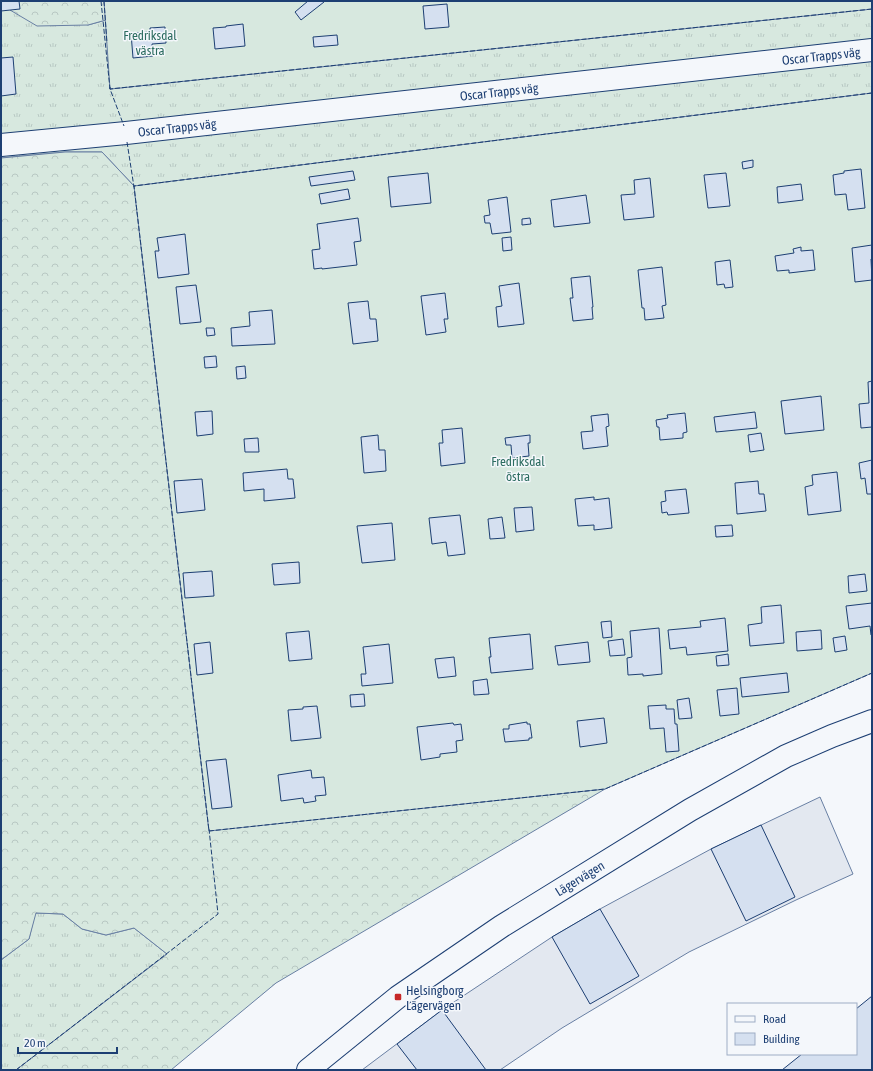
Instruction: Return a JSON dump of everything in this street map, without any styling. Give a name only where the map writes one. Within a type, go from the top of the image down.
[{"type":"street","name":"Oscar Trapps väg","points":[[1,145],[126,133],[872,50]]},
{"type":"street","name":"Lägervägen","points":[[308,1070],[398,997],[509,922],[690,810],[786,756],[872,721]]},
{"type":"green space","points":[[1,1],[88,25],[106,20],[110,89],[872,9],[872,93],[134,186],[102,152],[65,152],[1,158]]},
{"type":"green space","points":[[10,1],[104,1],[106,20],[88,25],[37,26],[10,10]]},
{"type":"green space","name":"Fredriksdal västra","points":[[104,1],[872,1],[872,9],[110,89]]},
{"type":"green space","name":"Fredriksdal östra","points":[[872,93],[872,673],[605,789],[209,831],[134,186]]},
{"type":"green space","points":[[65,152],[102,152],[134,186],[209,830],[605,789],[276,983],[171,1070],[16,1070],[167,954],[134,928],[106,935],[82,929],[63,914],[36,913],[29,939],[1,960],[1,158]]},
{"type":"green space","points":[[35,913],[63,914],[82,929],[106,935],[134,928],[167,954],[16,1070],[1,1070],[1,960],[29,939]]},
{"type":"shaded area","points":[[820,797],[853,874],[689,952],[562,1028],[500,1070],[362,1070],[442,1010],[552,937],[600,909],[711,849]]},
{"type":"building","points":[[1,1],[19,1],[20,9],[1,11]]},
{"type":"building","points":[[308,1],[324,2],[301,20],[295,12]]},
{"type":"building","points":[[447,4],[449,27],[425,29],[423,6]]},
{"type":"building","points":[[243,24],[245,46],[215,49],[213,28]]},
{"type":"building","points":[[165,27],[166,43],[152,44],[153,56],[133,58],[131,33],[150,32],[150,28]]},
{"type":"building","points":[[337,35],[338,45],[314,47],[313,37]]},
{"type":"building","points":[[13,57],[16,94],[1,96],[1,58]]},
{"type":"building","points":[[753,160],[753,167],[743,169],[742,162]]},
{"type":"building","points":[[861,169],[865,208],[848,210],[846,194],[835,195],[833,175],[844,173],[844,171]]},
{"type":"building","points":[[353,171],[355,180],[311,186],[309,177]]},
{"type":"building","points":[[428,173],[431,203],[391,207],[388,177]]},
{"type":"building","points":[[726,173],[730,206],[708,208],[704,175]]},
{"type":"building","points":[[650,178],[654,217],[624,220],[621,195],[635,194],[634,180]]},
{"type":"building","points":[[801,184],[803,200],[778,203],[777,187]]},
{"type":"building","points":[[348,189],[350,199],[321,204],[319,194]]},
{"type":"building","points":[[586,195],[590,223],[554,227],[551,200]]},
{"type":"building","points":[[507,197],[511,232],[492,234],[490,223],[485,223],[484,216],[490,215],[488,200]]},
{"type":"building","points":[[358,218],[361,241],[354,242],[357,265],[314,269],[312,250],[320,249],[317,224]]},
{"type":"building","points":[[530,218],[531,224],[522,225],[522,219]]},
{"type":"building","points":[[185,234],[189,274],[158,278],[155,251],[159,251],[157,238]]},
{"type":"building","points":[[511,237],[512,250],[503,251],[502,238]]},
{"type":"building","points":[[872,245],[872,280],[855,282],[852,248]]},
{"type":"building","points":[[801,247],[801,251],[813,250],[815,270],[789,273],[789,270],[777,271],[775,256],[794,253],[793,249]]},
{"type":"building","points":[[730,260],[733,287],[725,288],[724,284],[717,285],[715,262]]},
{"type":"building","points":[[662,267],[666,305],[662,306],[664,318],[645,320],[644,308],[642,308],[638,270]]},
{"type":"building","points":[[590,276],[593,319],[573,321],[570,298],[573,298],[571,278]]},
{"type":"building","points":[[519,283],[524,324],[498,327],[496,307],[502,306],[499,286]]},
{"type":"building","points":[[196,285],[201,322],[180,324],[176,287]]},
{"type":"building","points":[[445,293],[448,319],[444,319],[446,332],[426,335],[421,296]]},
{"type":"building","points":[[368,301],[370,319],[376,319],[378,341],[353,344],[348,303]]},
{"type":"building","points":[[272,310],[275,344],[232,346],[231,328],[250,326],[249,312]]},
{"type":"building","points":[[206,328],[214,328],[215,335],[207,336]]},
{"type":"building","points":[[216,356],[217,367],[205,368],[204,357]]},
{"type":"building","points":[[245,366],[246,378],[237,379],[236,367]]},
{"type":"building","points":[[872,381],[872,427],[861,428],[859,404],[869,403],[868,382]]},
{"type":"building","points":[[821,396],[824,430],[785,434],[781,401]]},
{"type":"building","points":[[212,411],[213,434],[197,436],[195,412]]},
{"type":"building","points":[[755,412],[757,428],[716,432],[714,417]]},
{"type":"building","points":[[685,413],[687,432],[683,433],[683,438],[660,440],[659,427],[657,427],[656,420],[668,418],[667,415]]},
{"type":"building","points":[[608,414],[609,426],[606,427],[608,446],[583,449],[581,432],[593,431],[591,416]]},
{"type":"building","points":[[462,428],[465,463],[441,466],[439,443],[443,443],[442,430]]},
{"type":"building","points":[[761,433],[764,450],[750,452],[748,435]]},
{"type":"building","points":[[378,435],[379,450],[385,450],[386,471],[364,473],[361,437]]},
{"type":"building","points":[[530,435],[530,443],[528,443],[529,456],[512,458],[511,445],[506,445],[505,438]]},
{"type":"building","points":[[258,438],[259,452],[245,452],[244,439]]},
{"type":"building","points":[[872,460],[872,494],[867,494],[865,478],[861,479],[859,463]]},
{"type":"building","points":[[287,469],[288,479],[293,479],[295,498],[264,501],[264,489],[244,491],[243,473]]},
{"type":"building","points":[[837,472],[841,511],[808,515],[805,487],[813,485],[812,475]]},
{"type":"building","points":[[202,479],[205,510],[177,513],[174,481]]},
{"type":"building","points":[[758,481],[759,494],[764,494],[766,511],[737,514],[735,483]]},
{"type":"building","points":[[686,489],[689,513],[668,515],[667,512],[662,513],[661,502],[666,501],[665,491]]},
{"type":"building","points":[[594,497],[594,500],[609,498],[612,528],[594,530],[594,525],[578,526],[575,499]]},
{"type":"building","points":[[532,507],[534,530],[516,532],[514,508]]},
{"type":"building","points":[[460,515],[465,554],[448,556],[446,542],[432,544],[429,518]]},
{"type":"building","points":[[502,517],[505,538],[490,539],[488,519]]},
{"type":"building","points":[[392,523],[395,560],[362,563],[357,526]]},
{"type":"building","points":[[732,525],[733,536],[716,537],[715,526]]},
{"type":"building","points":[[299,562],[300,583],[274,585],[272,564]]},
{"type":"building","points":[[212,571],[214,596],[185,598],[183,573]]},
{"type":"building","points":[[865,574],[867,591],[849,593],[848,576]]},
{"type":"building","points":[[872,603],[872,635],[870,626],[849,629],[846,606]]},
{"type":"building","points":[[781,605],[784,643],[750,646],[748,625],[762,623],[761,607]]},
{"type":"building","points":[[725,618],[728,651],[687,655],[686,647],[670,649],[668,630],[701,627],[700,621]]},
{"type":"building","points":[[611,621],[612,637],[603,638],[601,622]]},
{"type":"building","points":[[659,628],[662,674],[643,676],[643,674],[628,675],[627,658],[632,657],[630,631]]},
{"type":"building","points":[[821,630],[822,649],[797,651],[796,632]]},
{"type":"building","points":[[309,631],[312,659],[289,661],[286,633]]},
{"type":"building","points":[[530,634],[533,669],[491,673],[489,638]]},
{"type":"building","points":[[845,636],[847,650],[835,652],[833,638]]},
{"type":"building","points":[[623,639],[625,655],[610,656],[608,641]]},
{"type":"building","points":[[210,642],[213,673],[197,675],[194,644]]},
{"type":"building","points":[[588,642],[590,662],[558,665],[555,646]]},
{"type":"building","points":[[389,644],[393,683],[362,686],[361,674],[366,674],[363,647]]},
{"type":"building","points":[[728,654],[729,665],[717,666],[716,656]]},
{"type":"building","points":[[454,657],[456,676],[438,678],[435,659]]},
{"type":"building","points":[[787,673],[789,692],[742,697],[740,678]]},
{"type":"building","points":[[487,679],[489,694],[474,695],[473,681]]},
{"type":"building","points":[[737,688],[739,714],[720,716],[717,690]]},
{"type":"building","points":[[364,694],[365,706],[351,707],[350,695]]},
{"type":"building","points":[[689,698],[692,718],[679,719],[677,700]]},
{"type":"building","points":[[666,705],[666,709],[674,709],[675,724],[677,724],[679,751],[666,752],[664,728],[650,729],[648,706]]},
{"type":"building","points":[[317,706],[321,738],[291,741],[288,710]]},
{"type":"building","points":[[604,718],[607,743],[580,747],[577,721]]},
{"type":"building","points":[[527,722],[527,724],[530,724],[532,738],[529,738],[529,740],[505,742],[503,729],[509,729],[509,725]]},
{"type":"building","points":[[453,723],[454,725],[461,724],[463,740],[456,741],[457,752],[440,754],[440,757],[421,760],[417,727]]},
{"type":"building","points":[[226,759],[232,807],[212,809],[206,761]]},
{"type":"building","points":[[311,770],[312,778],[324,777],[326,795],[315,796],[316,801],[304,803],[303,798],[281,801],[278,775]]},
{"type":"building","points":[[761,825],[795,897],[746,921],[711,849]]},
{"type":"building","points":[[600,909],[639,976],[590,1004],[552,937]]},
{"type":"building","points":[[872,996],[872,1070],[782,1070],[801,1055],[857,1055],[857,1008]]},
{"type":"building","points":[[442,1010],[486,1070],[417,1070],[397,1044]]},
{"type":"fence","points":[[101,1],[110,89],[124,126]]},
{"type":"fence","points":[[104,1],[107,43]]},
{"type":"fence","points":[[110,87],[110,89],[872,9]]},
{"type":"fence","points":[[872,93],[134,186],[209,831],[605,789],[872,673]]},
{"type":"fence","points":[[127,142],[134,187]]},
{"type":"fence","points":[[16,1070],[218,914],[209,829]]},
{"type":"place","name":"Helsingborg Lägervägen","points":[[398,997]]}]
